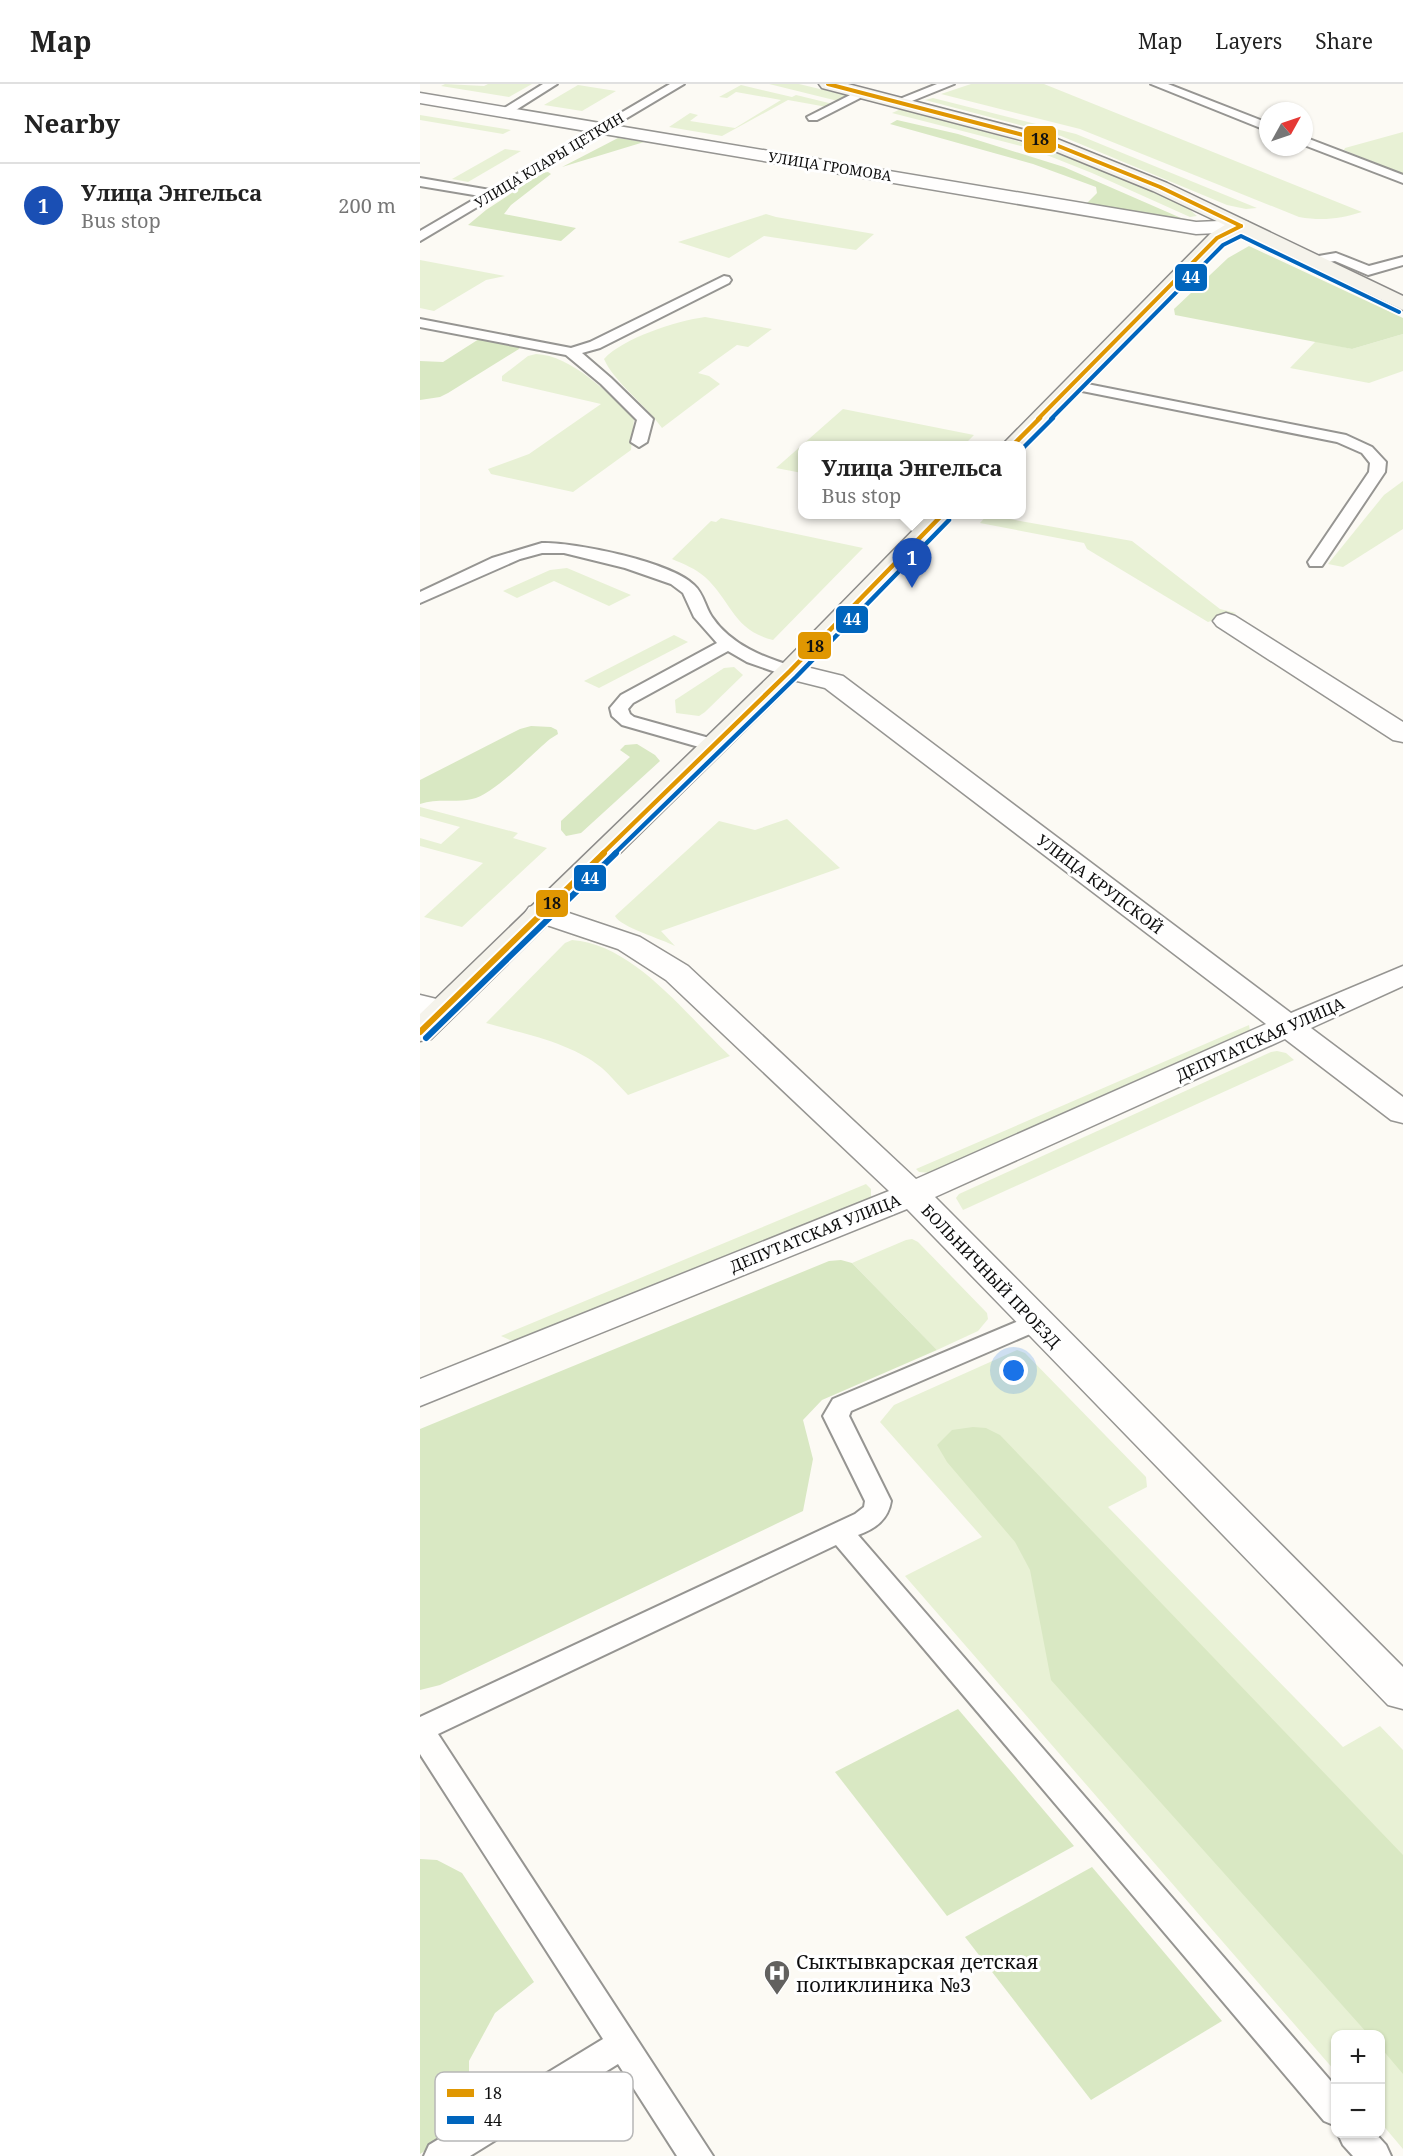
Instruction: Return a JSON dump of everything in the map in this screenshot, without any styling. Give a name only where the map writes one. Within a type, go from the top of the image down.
[{"type":"street","points":[[828,84],[1046,141],[1160,187],[1403,304]]},
{"type":"street","name":"УЛИЦА ГРОМОВА","points":[[420,98],[1196,228],[1241,226]]},
{"type":"street","points":[[1017,441],[1217,238],[1241,226]]},
{"type":"street","points":[[420,1032],[431,1007],[540,913],[790,671],[939,519]]},
{"type":"street","points":[[1226,621],[1403,734]]},
{"type":"street","name":"УЛИЦА КРУПСКОЙ","points":[[790,671],[834,682],[1403,1113]]},
{"type":"street","name":"БОЛЬНИЧНЫЙ ПРОЕЗД","points":[[540,913],[629,943],[677,973],[912,1194],[1035,1322],[1403,1694]]},
{"type":"street","name":"ДЕПУТАТСКАЯ УЛИЦА","points":[[420,1393],[912,1194],[1403,975]]},
{"type":"lane","points":[[504,112],[551,84]]},
{"type":"lane","name":"УЛИЦА КЛАРЫ ЦЕТКИН","points":[[420,237],[678,84]]},
{"type":"lane","points":[[897,102],[948,84]]},
{"type":"lane","points":[[1157,84],[1259,124]]},
{"type":"lane","points":[[813,117],[862,93]]},
{"type":"lane","points":[[1313,144],[1403,179]]},
{"type":"lane","points":[[420,182],[492,194]]},
{"type":"lane","points":[[451,202],[472,206]]},
{"type":"lane","points":[[1312,261],[1336,257],[1368,271],[1403,261]]},
{"type":"lane","points":[[420,323],[571,352],[595,345],[724,280]]},
{"type":"lane","points":[[571,352],[606,381],[645,419],[639,442]]},
{"type":"lane","points":[[1072,385],[1341,438],[1367,450],[1378,462],[1377,472],[1316,562]]},
{"type":"lane","points":[[420,598],[529,550],[556,548],[594,554],[652,570],[687,586],[695,596],[703,617],[728,644],[760,663],[790,671]]},
{"type":"lane","points":[[713,746],[628,721],[621,716],[619,708],[627,699],[728,644]]},
{"type":"lane","points":[[696,2156],[420,1730],[872,1518],[877,1510],[878,1502],[836,1416],[842,1405],[1035,1322]]},
{"type":"lane","points":[[840,1532],[1331,2106]]},
{"type":"lane","points":[[578,2072],[623,2044]]},
{"type":"lane","points":[[1359,2138],[1374,2156]]},
{"type":"lane","points":[[441,2156],[465,2141]]},
{"type":"green space","points":[[445,84],[484,86],[488,84],[532,84],[509,97],[441,86]]},
{"type":"green space","points":[[769,84],[799,84],[849,96],[838,101]]},
{"type":"green space","points":[[971,84],[1044,84],[1362,212],[1331,219],[1299,217],[1080,129],[941,94]]},
{"type":"green space","points":[[578,85],[616,91],[582,111],[544,105]]},
{"type":"green space","points":[[741,85],[833,104],[827,107],[788,100],[722,136],[669,127],[690,113],[698,115],[690,121],[735,128],[781,100],[736,92],[727,98],[719,97]]},
{"type":"green space","points":[[933,98],[1076,134],[1257,208],[1246,209],[1227,205],[1061,136],[925,100]]},
{"type":"green space","points":[[901,109],[1052,152],[1170,198],[1197,216],[1190,217],[1092,173],[1029,148],[892,113]]},
{"type":"green space","points":[[420,115],[511,130],[503,134],[420,120]]},
{"type":"green space","points":[[897,120],[958,134],[1064,167],[1181,218],[1172,220],[1087,203],[1097,193],[1096,187],[1033,164],[890,124]]},
{"type":"green space","points":[[1403,132],[1403,174],[1344,150],[1345,148]]},
{"type":"green space","points":[[618,138],[644,142],[562,167]]},
{"type":"green space","points":[[505,149],[521,151],[468,182],[452,179]]},
{"type":"green space","points":[[542,173],[551,174],[511,205],[504,214],[576,228],[561,241],[468,225],[486,210]]},
{"type":"green space","points":[[766,214],[874,234],[856,250],[764,236],[729,258],[678,242]]},
{"type":"green space","points":[[1249,246],[1403,318],[1403,334],[1352,349],[1175,315],[1174,309],[1228,258]]},
{"type":"green space","points":[[420,260],[505,276],[486,280],[434,311],[420,308]]},
{"type":"green space","points":[[705,317],[772,329],[748,347],[737,345],[698,373],[709,376],[720,384],[662,428],[615,376],[604,359],[624,344],[651,332],[680,322]]},
{"type":"green space","points":[[1403,334],[1403,371],[1369,383],[1290,368],[1316,341],[1352,349]]},
{"type":"green space","points":[[479,339],[520,346],[519,349],[448,393],[440,397],[420,400],[420,361],[443,362]]},
{"type":"green space","points":[[536,354],[563,361],[576,369],[602,388],[634,419],[631,450],[573,492],[491,474],[488,469],[529,454],[601,404],[502,381],[502,376],[528,356]]},
{"type":"green space","points":[[843,409],[974,435],[968,441],[807,441]]},
{"type":"green space","points":[[798,449],[798,472],[776,468]]},
{"type":"green space","points":[[1403,481],[1403,529],[1343,567],[1328,564],[1384,495]]},
{"type":"green space","points":[[721,518],[863,548],[773,640],[749,629],[741,622],[714,586],[701,574],[672,559],[711,521],[716,522]]},
{"type":"green space","points":[[984,519],[1009,519],[1132,541],[1220,609],[1236,613],[1208,622],[1087,549],[1084,543],[980,523]]},
{"type":"green space","points":[[567,568],[631,595],[609,606],[554,581],[517,598],[503,591],[550,570]]},
{"type":"green space","points":[[674,635],[688,642],[599,688],[584,681]]},
{"type":"green space","points":[[734,667],[743,675],[705,712],[699,716],[676,713],[675,700],[724,668]]},
{"type":"green space","points":[[531,726],[551,727],[557,730],[558,734],[491,790],[472,799],[420,804],[420,780],[520,729]]},
{"type":"green space","points":[[637,744],[655,755],[660,761],[581,833],[566,836],[561,830],[561,821],[630,757],[620,750],[625,745]]},
{"type":"green space","points":[[420,807],[518,833],[513,838],[547,848],[462,927],[424,917],[483,863],[420,846],[420,838],[441,844],[460,827],[420,816]]},
{"type":"green space","points":[[787,819],[840,868],[661,931],[675,946],[625,924],[615,916],[719,821],[755,830]]},
{"type":"green space","points":[[572,940],[595,944],[617,954],[638,968],[658,984],[730,1056],[628,1095],[602,1068],[576,1052],[546,1040],[486,1023],[565,943]]},
{"type":"green space","points":[[1249,1025],[1250,1031],[930,1173],[919,1172],[916,1169]]},
{"type":"green space","points":[[1277,1051],[1286,1053],[1294,1060],[963,1210],[956,1198],[959,1194]]},
{"type":"green space","points":[[866,1184],[871,1189],[871,1199],[518,1340],[510,1340],[501,1336]]},
{"type":"green space","points":[[912,1239],[918,1242],[987,1313],[988,1319],[978,1331],[937,1350],[852,1263]]},
{"type":"green space","points":[[841,1260],[852,1263],[937,1350],[822,1400],[803,1420],[813,1459],[803,1511],[440,1685],[420,1690],[420,1429],[829,1261]]},
{"type":"green space","points":[[1017,1350],[1025,1353],[1146,1477],[1147,1487],[1108,1507],[1343,1747],[1380,1726],[1403,1750],[1403,2149],[1385,2128],[1385,2030],[1331,2030],[1331,2066],[905,1576],[982,1537],[880,1422],[894,1405]]},
{"type":"green space","points":[[986,1428],[1000,1435],[1403,1855],[1403,2074],[1385,2053],[1385,2030],[1364,2030],[1051,1680],[1030,1570],[1015,1542],[947,1462],[937,1445],[952,1430]]},
{"type":"green space","points":[[958,1709],[1074,1846],[947,1916],[835,1772]]},
{"type":"green space","points":[[420,1859],[437,1860],[462,1873],[534,1982],[495,2013],[469,2061],[469,2072],[435,2072],[435,2141],[441,2141],[420,2154]]},
{"type":"green space","points":[[1092,1867],[1222,2021],[1091,2100],[965,1937]]},
{"type":"transit line","name":"18","points":[[828,84],[1046,141],[1160,187],[1241,226]]},
{"type":"transit line","name":"18","points":[[1017,441],[1217,238],[1241,226]]},
{"type":"transit line","name":"44","points":[[1026,445],[1223,245],[1241,236],[1399,312]]},
{"type":"transit line","name":"18","points":[[420,1032],[790,671],[938,519]]},
{"type":"transit line","name":"44","points":[[426,1038],[796,677],[949,520]]},
{"type":"place","name":"Улица Энгельса","points":[[912,588]]},
{"type":"place","name":"Сыктывкарская детская поликлиника №3","points":[[777,1996]]}]
